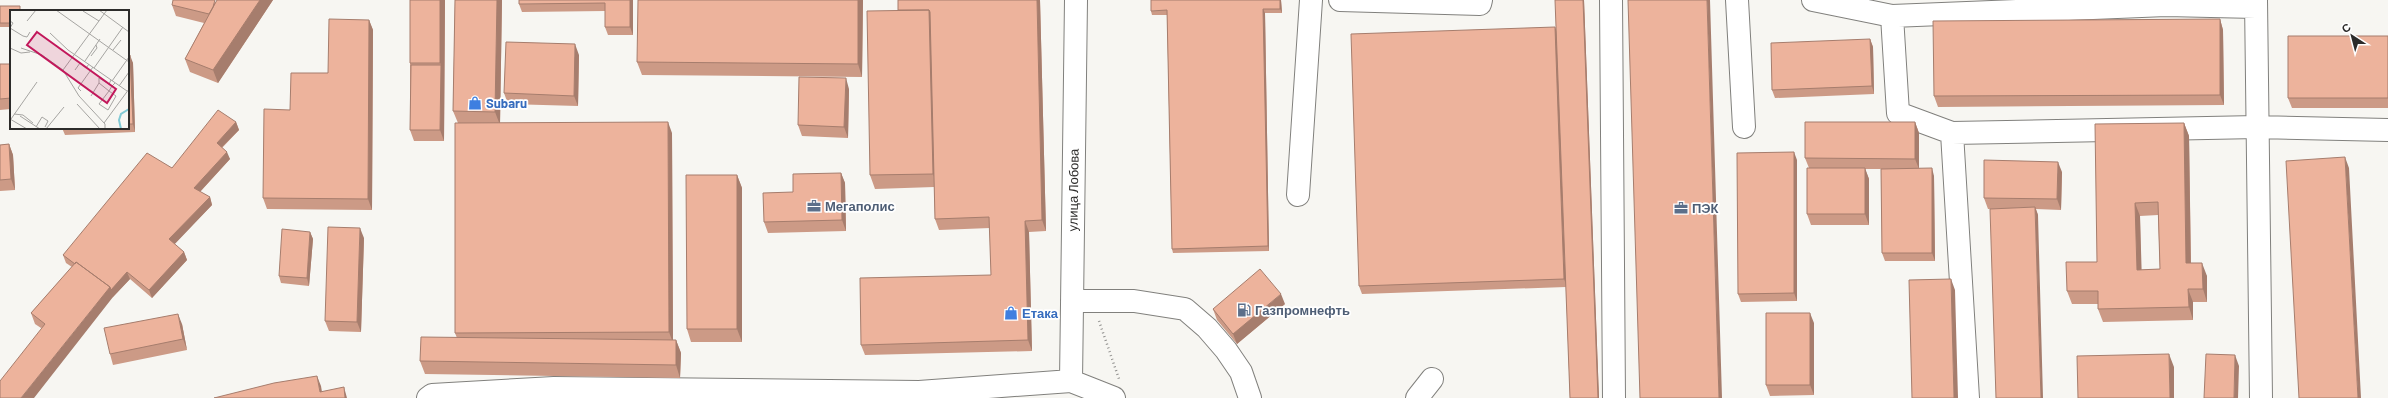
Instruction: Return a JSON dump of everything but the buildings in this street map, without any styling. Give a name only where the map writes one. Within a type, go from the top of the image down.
[{"type":"street","name":"улица Лобова","points":[[1071,381],[1082,301],[1076,0]]},
{"type":"street","points":[[1298,195],[1311,0]]},
{"type":"street","points":[[1340,0],[1480,4],[1480,0]]},
{"type":"street","points":[[1611,0],[1614,398]]},
{"type":"street","points":[[1737,0],[1744,127]]},
{"type":"street","points":[[1813,0],[1892,16],[2166,3],[2256,3],[2261,398]]},
{"type":"street","points":[[1892,16],[1898,113],[1952,134],[2258,126],[2388,130]]},
{"type":"street","points":[[1952,134],[1968,398]]},
{"type":"street","points":[[1082,301],[1134,301],[1185,309],[1207,328],[1226,350],[1241,372],[1250,398]]},
{"type":"street","points":[[1417,398],[1432,379]]},
{"type":"street","points":[[428,398],[432,395],[554,388],[919,392],[1071,381],[1117,391]]},
{"type":"path","points":[[1082,301],[1117,391]]},
{"type":"place","name":"Subaru","points":[[475,103]]},
{"type":"place","name":"Мегаполис","points":[[814,206]]},
{"type":"place","name":"ПЭК","points":[[1681,208]]},
{"type":"place","name":"Газпромнефть","points":[[1244,310]]},
{"type":"place","name":"Етака","points":[[1011,313]]}]
